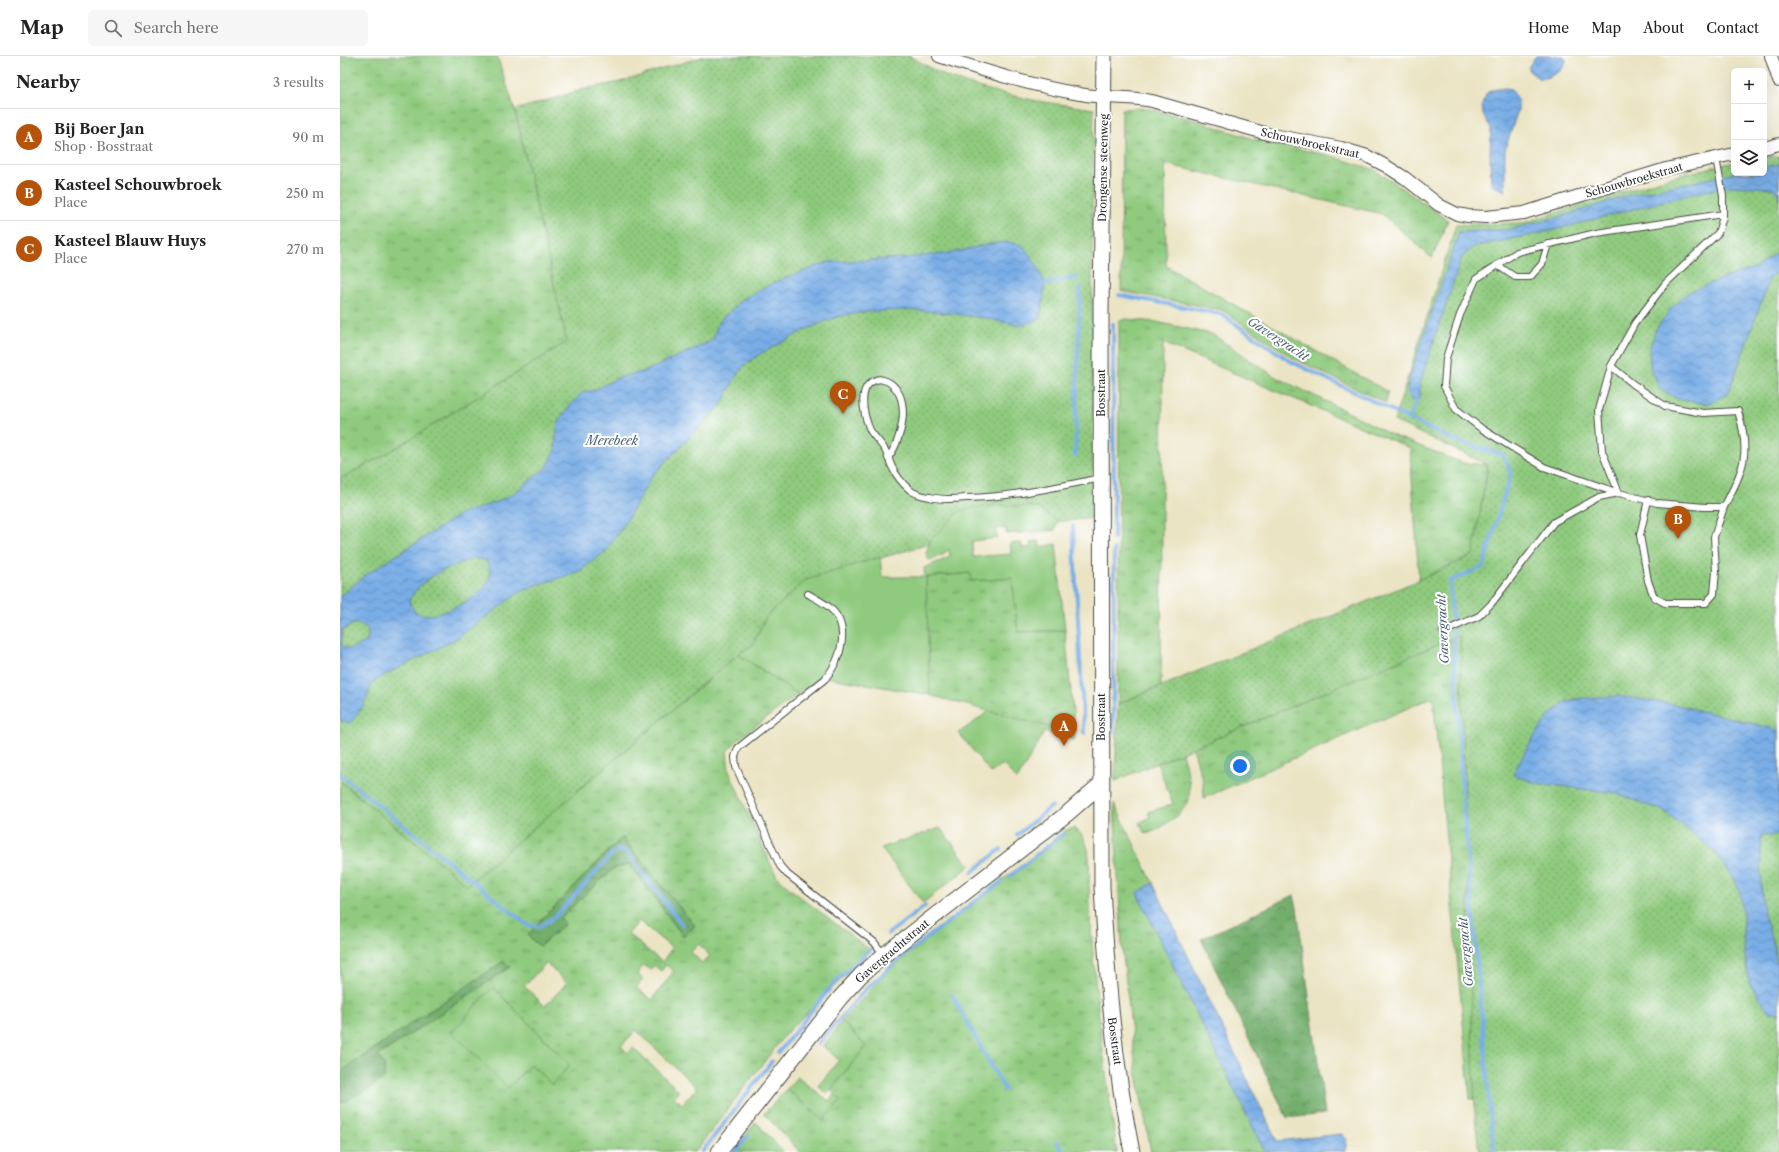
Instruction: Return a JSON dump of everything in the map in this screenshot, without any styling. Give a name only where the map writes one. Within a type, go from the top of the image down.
[{"type":"street","name":"Schouwbroekstraat","points":[[939,56],[1042,88],[1104,97],[1133,97],[1268,134],[1341,148],[1367,156],[1386,166],[1404,178],[1439,206],[1457,214],[1468,216],[1486,217],[1524,213],[1666,169],[1731,155]]},
{"type":"street","name":"Drongense steenweg","points":[[1102,280],[1104,56]]},
{"type":"street","points":[[1771,56],[1779,81]]},
{"type":"street","points":[[1767,147],[1779,144]]},
{"type":"street","name":"Bosstraat","points":[[1102,280],[1102,887],[1107,976],[1112,1027],[1132,1152]]},
{"type":"street","name":"Gavergrachtstraat","points":[[719,1152],[840,998],[861,975],[884,955],[1068,813],[1101,784]]},
{"type":"lane","points":[[1619,493],[1602,451],[1599,410],[1611,366],[1636,323],[1665,284],[1718,233],[1723,214],[1722,188],[1716,158]]},
{"type":"lane","points":[[1723,214],[1596,233],[1517,252],[1476,279],[1460,315],[1446,358],[1444,386],[1456,409],[1482,429],[1544,467],[1619,493],[1657,503],[1724,507]]},
{"type":"lane","points":[[1497,265],[1515,277],[1530,277],[1542,264],[1548,244]]},
{"type":"lane","points":[[1611,366],[1633,384],[1665,406],[1703,412],[1738,411],[1744,431],[1746,453],[1738,479],[1724,507],[1714,537],[1716,571],[1714,594],[1706,603],[1665,603],[1654,597],[1648,582],[1640,535],[1648,500]]},
{"type":"lane","points":[[888,458],[894,450],[901,434],[902,403],[894,386],[887,381],[877,379],[869,383],[864,392],[863,402],[865,416],[871,431],[884,450],[892,468],[912,492],[931,498],[991,497],[1101,478]]},
{"type":"lane","points":[[1443,632],[1479,616],[1491,604],[1554,522],[1599,497],[1619,493]]},
{"type":"lane","points":[[808,594],[830,607],[842,625],[842,641],[838,656],[832,670],[825,679],[738,748],[735,757],[736,767],[780,866],[786,874],[874,942],[884,955]]},
{"type":"green space","points":[[340,56],[497,56],[515,110],[567,342],[386,454],[340,479]]},
{"type":"green space","points":[[705,56],[909,56],[947,77],[988,90],[1037,101],[1094,109],[1092,204],[1093,518],[1001,528],[939,541],[806,580],[766,617],[753,645],[738,654],[467,885],[340,781],[340,479],[386,454],[567,342],[515,110],[585,89],[620,82]]},
{"type":"green space","points":[[1146,108],[1191,119],[1250,138],[1331,156],[1375,170],[1448,220],[1432,258],[1382,214],[1165,164],[1166,266],[1388,392],[1386,403],[1293,358],[1222,310],[1121,291],[1122,109]]},
{"type":"green space","points":[[1779,156],[1779,1152],[1479,1152],[1475,1117],[1460,635],[1115,781],[1118,704],[1419,580],[1473,555],[1488,465],[1394,421],[1456,225],[1523,223],[1667,178],[1731,163],[1731,176],[1767,176],[1767,157]]},
{"type":"green space","points":[[1126,319],[1156,322],[1212,334],[1274,376],[1358,417],[1389,434],[1463,463],[1488,465],[1473,555],[1419,580],[1410,448],[1163,343],[1161,686],[1118,704],[1119,321]]},
{"type":"green space","points":[[996,505],[1037,507],[1058,521],[1055,530],[1007,534],[1006,528],[996,529],[997,538],[972,541],[973,557],[1011,554],[1010,543],[1021,543],[1022,548],[1031,548],[1031,542],[1039,541],[1040,547],[1056,544],[1065,630],[1018,632],[1012,578],[971,581],[970,573],[926,577],[930,695],[824,677],[798,694],[738,654],[753,645],[766,617],[806,580],[880,557],[882,577],[925,577],[924,568],[950,557],[949,549],[943,555],[929,560],[926,554],[930,540],[961,510]]},
{"type":"green space","points":[[971,573],[971,581],[1012,577],[1018,632],[1065,630],[1075,734],[929,695],[926,577]]},
{"type":"green space","points":[[1460,634],[1475,1099],[1470,1099],[1433,697],[1204,798],[1203,782],[1193,748]]},
{"type":"green space","points":[[738,654],[798,694],[740,738],[727,751],[729,771],[778,878],[871,951],[787,1032],[695,1152],[340,1152],[340,1103],[378,1056],[509,967],[504,961],[340,1072],[340,781],[467,885]],"holes":[[[622,837],[695,926],[683,936],[629,863],[613,869],[560,918],[565,924],[528,934]],[[639,921],[672,948],[662,962],[628,934]],[[699,944],[710,956],[702,963],[691,952]],[[546,963],[567,983],[545,1006],[524,986]],[[644,965],[650,970],[654,965],[661,971],[666,965],[674,971],[652,1000],[636,988],[643,979],[637,974]],[[493,987],[570,1065],[552,1084],[531,1064]],[[636,1030],[697,1088],[682,1104],[674,1097],[679,1091],[633,1048],[628,1053],[621,1046]]]},
{"type":"green space","points":[[989,711],[1075,734],[1074,740],[1055,734],[1054,736],[1045,731],[1017,780],[1003,764],[991,773],[959,733]]},
{"type":"green space","points":[[1182,753],[1188,774],[1190,792],[1188,800],[1184,808],[1177,816],[1159,828],[1146,834],[1139,823],[1150,817],[1148,812],[1173,804],[1157,763]]},
{"type":"green space","points":[[1114,803],[1153,883],[1137,893],[1265,1152],[1151,1152],[1136,1070],[1122,947]]},
{"type":"green space","points":[[940,828],[970,866],[923,903],[881,848]]},
{"type":"green space","points":[[1074,828],[1080,833],[1089,854],[1089,886],[1096,986],[1103,1053],[1117,1152],[800,1152],[764,1114],[787,1089],[823,1120],[841,1100],[830,1090],[866,1046],[842,1021],[890,969],[1066,830]]},
{"type":"green space","points":[[622,837],[695,926],[683,936],[629,864],[613,869],[560,918],[565,924],[540,946],[533,941],[528,934]]},
{"type":"green space","points":[[1294,895],[1325,1114],[1287,1118],[1201,939]]},
{"type":"green space","points":[[504,961],[510,967],[378,1056],[385,1066],[384,1078],[365,1091],[340,1103],[340,1072]]},
{"type":"green space","points":[[493,987],[570,1065],[552,1085],[531,1064],[508,1088],[452,1032]]},
{"type":"green space","points":[[842,1021],[866,1046],[827,1094],[818,1086],[839,1060],[823,1046]]},
{"type":"green space","points":[[797,1077],[829,1101],[835,1094],[841,1100],[823,1120],[787,1089]]},
{"type":"green space","points":[[756,1122],[783,1152],[733,1152]]},
{"type":"water","points":[[1536,56],[1564,56],[1566,62],[1559,72],[1552,76],[1540,79],[1529,71],[1529,66]]},
{"type":"water","points":[[1505,88],[1511,89],[1518,99],[1518,110],[1505,150],[1505,191],[1492,185],[1491,182],[1491,128],[1483,115],[1482,104],[1487,93],[1492,90]]},
{"type":"water","points":[[1779,164],[1779,200],[1778,193],[1772,188],[1730,186],[1692,194],[1546,232],[1473,247],[1462,257],[1423,373],[1420,386],[1420,398],[1416,401],[1411,400],[1407,389],[1410,376],[1459,232],[1512,229],[1569,214],[1629,195],[1731,174],[1731,176],[1767,176],[1767,166]]},
{"type":"water","name":"Merebeek","points":[[1006,242],[1022,245],[1036,264],[1044,284],[1043,302],[1039,319],[1021,326],[984,318],[939,312],[904,310],[867,312],[839,316],[807,329],[760,354],[744,365],[734,380],[722,404],[652,476],[624,525],[606,551],[581,570],[570,575],[536,585],[517,594],[454,640],[381,677],[371,684],[364,705],[350,723],[340,721],[340,597],[364,576],[459,515],[499,501],[514,493],[548,466],[555,450],[557,427],[561,418],[572,403],[583,392],[595,390],[617,378],[646,371],[713,340],[716,328],[723,317],[741,300],[777,281],[829,262],[905,258],[951,253]],"holes":[[[474,558],[487,561],[490,573],[488,581],[475,596],[455,607],[435,614],[427,615],[415,612],[409,601],[420,585],[446,569]],[[354,624],[361,624],[368,629],[368,637],[366,642],[350,649],[342,646],[342,630]]]},
{"type":"water","points":[[1779,250],[1779,272],[1770,278],[1728,394],[1707,404],[1680,400],[1661,390],[1651,372],[1649,350],[1656,329],[1672,307],[1689,292],[1757,267]]},
{"type":"water","points":[[1618,696],[1678,705],[1779,730],[1779,835],[1761,836],[1761,882],[1764,914],[1774,947],[1779,972],[1779,1013],[1769,1012],[1750,984],[1744,950],[1740,891],[1728,870],[1714,851],[1664,811],[1615,793],[1536,783],[1513,775],[1536,734],[1552,713],[1560,706],[1568,701],[1579,699]]},
{"type":"water","points":[[1153,883],[1277,1141],[1342,1134],[1347,1140],[1345,1151],[1265,1152],[1137,893]]},
{"type":"waterway","name":"Gavergracht","points":[[1044,284],[1077,277]]},
{"type":"waterway","points":[[1075,456],[1080,287]]},
{"type":"waterway","name":"Gavergracht","points":[[1119,295],[1221,314],[1290,361],[1453,440],[1503,455],[1511,473],[1483,567],[1450,581],[1463,803],[1494,1152]]},
{"type":"waterway","points":[[1113,324],[1114,539]]},
{"type":"waterway","points":[[1409,419],[1416,401]]},
{"type":"waterway","points":[[1073,526],[1084,733]]},
{"type":"waterway","points":[[1113,732],[1114,549]]},
{"type":"waterway","points":[[340,774],[526,924],[539,927],[556,916],[611,855],[618,850],[626,851],[683,926]]},
{"type":"waterway","points":[[1017,835],[1052,806]]},
{"type":"waterway","points":[[1010,876],[1064,833]]},
{"type":"waterway","points":[[972,872],[1001,849]]},
{"type":"waterway","points":[[818,1044],[865,990],[899,959],[1002,881]]},
{"type":"waterway","points":[[888,934],[925,906]]},
{"type":"waterway","points":[[778,1053],[835,982],[872,948]]},
{"type":"waterway","points":[[952,995],[1005,1090]]},
{"type":"waterway","points":[[702,1152],[772,1061]]},
{"type":"waterway","points":[[735,1152],[748,1136]]},
{"type":"waterway","points":[[1057,1142],[1064,1152]]},
{"type":"place","name":"Kasteel Blauw Huys","points":[[843,414]]},
{"type":"place","name":"Kasteel Schouwbroek","points":[[1678,539]]},
{"type":"place","name":"Bij Boer Jan","points":[[1064,746]]}]
